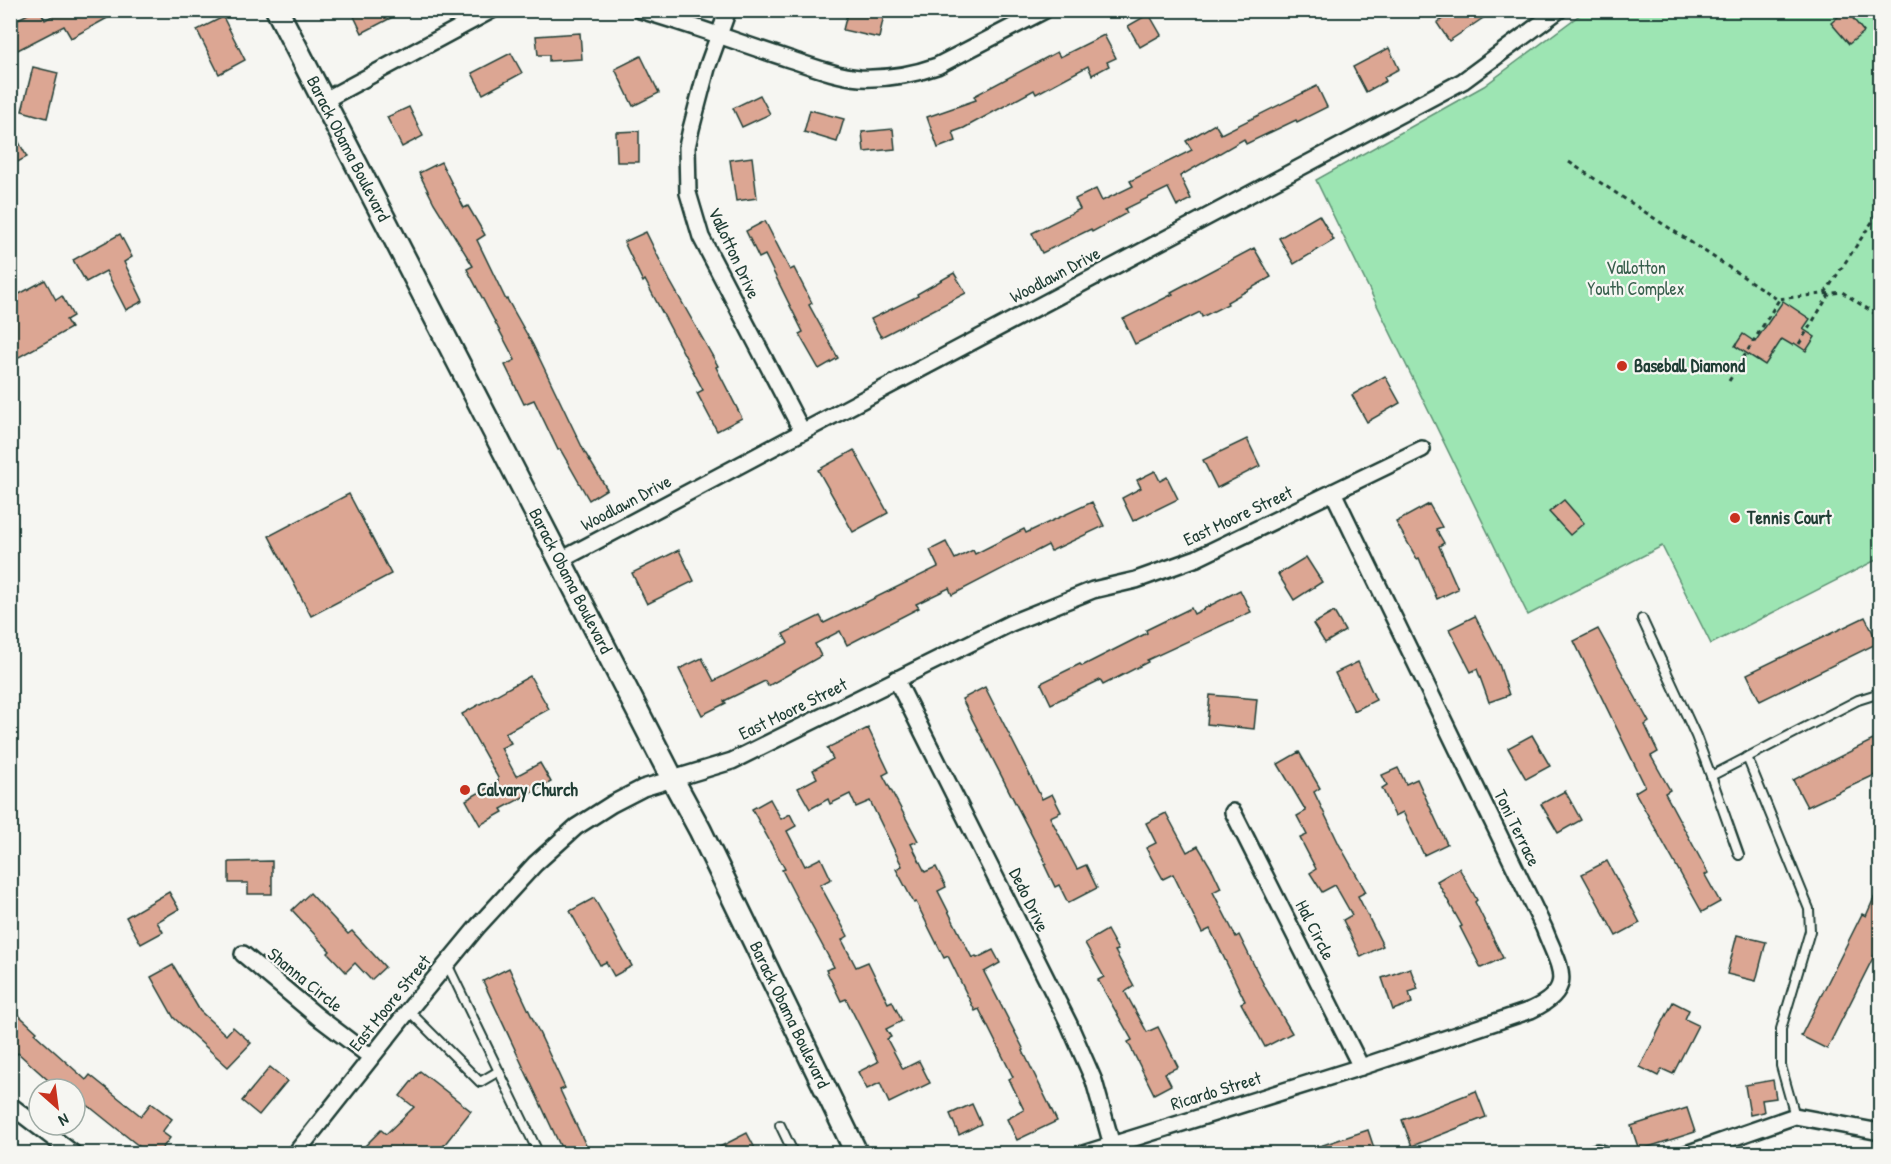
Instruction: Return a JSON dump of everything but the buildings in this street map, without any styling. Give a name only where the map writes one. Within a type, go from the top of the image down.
[{"type":"main road","name":"Barack Obama Boulevard","points":[[277,10],[672,780],[700,830],[857,1154]]},
{"type":"street","points":[[323,101],[492,10]]},
{"type":"street","points":[[640,10],[816,67],[857,77],[879,78],[920,72],[937,66],[1045,10]]},
{"type":"street","name":"Vallotton Drive","points":[[728,10],[707,69],[687,147],[688,193],[701,237],[802,431]]},
{"type":"street","name":"Woodlawn Drive","points":[[561,560],[1463,81],[1559,10]]},
{"type":"street","name":"East Moore Street","points":[[295,1153],[408,1010],[508,892],[557,842],[612,804],[643,788],[732,761],[1043,609],[1093,590],[1136,580],[1197,558],[1422,449]]},
{"type":"street","name":"Toni Terrace","points":[[1333,492],[1544,928],[1562,977],[1559,991],[1545,1004],[1532,1010],[1361,1067]]},
{"type":"street","name":"Dedo Drive","points":[[897,679],[1069,1024],[1094,1081],[1112,1145]]},
{"type":"street","name":"Hal Circle","points":[[1233,812],[1361,1067]]},
{"type":"street","name":"Shanna Circle","points":[[243,954],[318,1017],[371,1057]]},
{"type":"street","name":"Ricardo Street","points":[[1083,1154],[1361,1067]]},
{"type":"street","points":[[10,1105],[74,1154]]},
{"type":"street","points":[[1686,1154],[1795,1116],[1881,1132]]},
{"type":"street","points":[[1591,1154],[1597,1152],[1603,1154]]},
{"type":"lane","points":[[1642,619],[1696,736],[1739,855]]},
{"type":"lane","points":[[1711,776],[1858,700],[1881,693]]},
{"type":"lane","points":[[1748,757],[1809,909],[1810,931],[1781,1029],[1781,1066],[1795,1116]]},
{"type":"lane","points":[[447,964],[539,1154]]},
{"type":"lane","points":[[408,1010],[480,1082],[499,1071]]},
{"type":"lane","points":[[780,1125],[794,1154]]},
{"type":"path","points":[[1569,162],[1777,298],[1842,292],[1881,317]]},
{"type":"path","points":[[1824,294],[1881,210]]},
{"type":"path","points":[[1799,344],[1830,293]]},
{"type":"path","points":[[1729,381],[1780,298]]},
{"type":"green space","name":"Vallotton Youth Complex","points":[[1585,11],[1880,11],[1880,558],[1711,644],[1662,546],[1528,615],[1316,180],[1484,86]]},
{"type":"place","name":"Baseball Diamond","points":[[1622,366]]},
{"type":"place","name":"Tennis Court","points":[[1735,518]]},
{"type":"place","name":"Calvary Church","points":[[465,790]]}]
